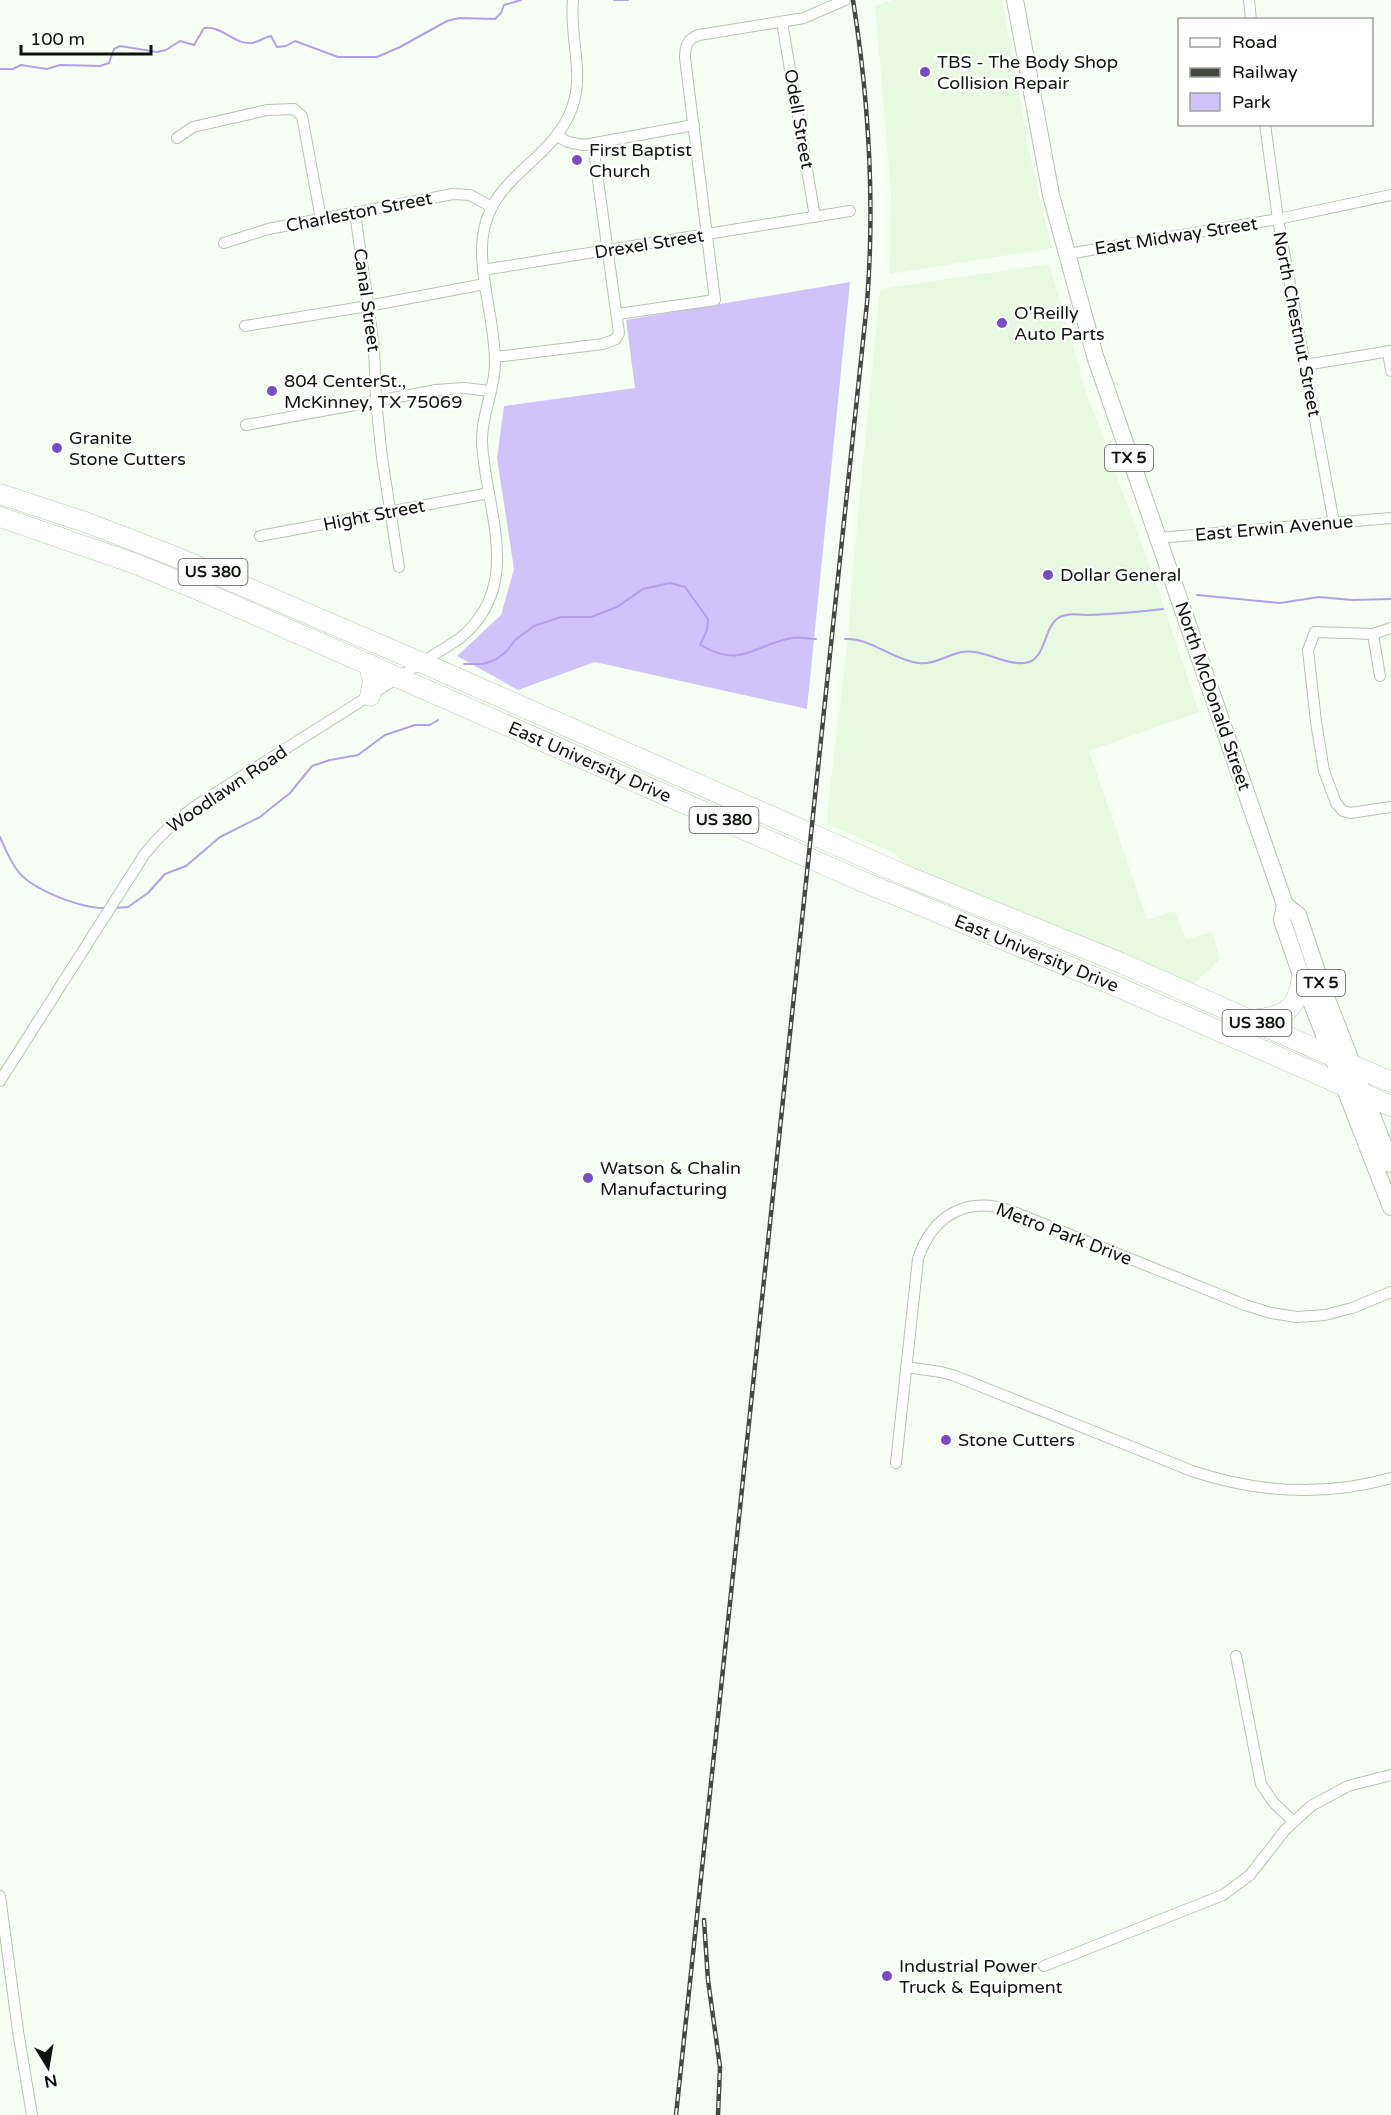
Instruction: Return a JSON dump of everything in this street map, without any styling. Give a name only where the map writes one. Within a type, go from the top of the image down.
[{"type":"highway","name":"East University Drive","points":[[0,494],[127,537],[256,591],[909,878],[1121,963],[1332,1056]]},
{"type":"highway","name":"East University Drive","points":[[0,517],[136,564],[589,760],[916,905],[1111,984],[1343,1085]]},
{"type":"highway","points":[[246,611],[256,591]]},
{"type":"highway","points":[[369,664],[373,681],[370,696]]},
{"type":"highway","points":[[589,760],[597,740]]},
{"type":"highway","points":[[1111,984],[1121,963]]},
{"type":"highway","points":[[1250,1020],[1275,1017],[1286,1012],[1299,994],[1302,978]]},
{"type":"highway","name":"US 380","points":[[1332,1056],[1391,1082]]},
{"type":"highway","name":"US 380","points":[[1343,1085],[1391,1106]]},
{"type":"main road","name":"North McDonald Street","points":[[1015,0],[1048,180],[1106,392],[1285,905],[1282,920],[1302,978],[1391,1207]]},
{"type":"main road","name":"North McDonald Street","points":[[1285,905],[1298,915],[1323,989],[1391,1164]]},
{"type":"street","name":"Woodlawn Road","points":[[0,1081],[144,855],[162,833],[203,801],[459,639],[482,614],[496,582],[498,554],[482,434],[494,376],[495,357],[483,270],[482,244],[492,207],[510,181],[557,136],[572,108],[578,82],[573,0]]},
{"type":"street","points":[[618,314],[715,300],[685,50],[687,43],[699,35],[808,17],[845,0]]},
{"type":"street","points":[[1249,0],[1251,18]]},
{"type":"street","name":"Odell Street","points":[[782,22],[815,217]]},
{"type":"street","points":[[177,138],[193,127],[267,110],[294,109],[302,116],[321,219]]},
{"type":"street","points":[[557,136],[575,145],[593,144],[694,125]]},
{"type":"street","name":"North Chestnut Street","points":[[1265,126],[1278,219],[1334,523]]},
{"type":"street","points":[[495,357],[611,342],[619,333],[593,144]]},
{"type":"street","name":"Charleston Street","points":[[224,243],[268,229],[459,193],[475,197],[492,207]]},
{"type":"street","name":"East Midway Street","points":[[1067,254],[1278,219],[1391,195]]},
{"type":"street","name":"Drexel Street","points":[[483,270],[850,211]]},
{"type":"street","name":"Canal Street","points":[[355,213],[375,359],[376,401],[399,567]]},
{"type":"street","points":[[245,326],[485,284]]},
{"type":"street","points":[[1305,365],[1390,351],[1391,371]]},
{"type":"street","points":[[246,425],[446,389],[464,388],[490,391]]},
{"type":"street","name":"Hight Street","points":[[260,536],[489,493]]},
{"type":"street","name":"East Erwin Avenue","points":[[1158,538],[1391,518]]},
{"type":"street","points":[[1391,628],[1372,634],[1315,632],[1308,650],[1324,771],[1336,803],[1343,811],[1350,813],[1391,807]]},
{"type":"street","points":[[1372,634],[1380,676]]},
{"type":"street","name":"Metro Park Drive","points":[[896,1463],[916,1268],[925,1241],[942,1220],[958,1210],[975,1205],[992,1205],[1009,1210],[1245,1305],[1271,1313],[1297,1317],[1324,1315],[1352,1308],[1391,1292]]},
{"type":"street","points":[[906,1367],[955,1376],[1192,1471],[1232,1483],[1301,1491],[1351,1487],[1391,1478]]},
{"type":"street","points":[[1236,1656],[1261,1784],[1274,1802],[1293,1821]]},
{"type":"street","points":[[1044,1966],[1223,1895],[1242,1883],[1259,1866],[1293,1821],[1319,1800],[1359,1782],[1391,1775]]},
{"type":"street","points":[[0,1896],[32,2115]]},
{"type":"shaded area","points":[[892,0],[1002,0],[1032,165],[1052,248],[890,274],[891,190],[875,6]]},
{"type":"shaded area","points":[[1049,264],[1085,389],[1160,595],[1199,712],[1089,751],[1147,920],[1175,911],[1186,939],[1212,932],[1220,959],[1194,984],[901,862],[896,854],[827,824],[848,639],[880,289]]},
{"type":"green space","points":[[850,282],[807,709],[595,662],[518,690],[457,656],[501,615],[514,569],[497,458],[504,406],[635,388],[626,320]]},
{"type":"waterway","points":[[0,69],[13,69],[21,65],[47,69],[60,65],[100,66],[109,63],[114,49],[120,46],[157,52],[166,50],[180,41],[194,45],[204,28],[217,29],[246,43],[271,36],[277,47],[286,46],[295,41],[338,57],[377,57],[447,21],[459,18],[495,19],[501,13],[504,5],[521,0]]},
{"type":"waterway","points":[[614,0],[628,0]]},
{"type":"waterway","points":[[464,664],[483,664],[495,660],[507,651],[515,640],[534,626],[561,617],[591,617],[617,607],[643,589],[670,583],[685,587],[708,619],[707,630],[700,645],[715,652],[737,655],[792,638],[816,639]]},
{"type":"waterway","points":[[1197,595],[1280,603],[1319,597],[1352,600],[1391,599]]},
{"type":"waterway","points":[[845,639],[863,641],[899,658],[918,663],[930,663],[956,653],[970,651],[1008,662],[1024,663],[1036,657],[1049,629],[1062,616],[1163,609]]},
{"type":"waterway","points":[[115,908],[128,907],[148,893],[165,874],[186,866],[220,837],[260,817],[290,793],[312,766],[358,755],[385,735],[415,725],[430,725],[438,720]]},
{"type":"waterway","points":[[0,837],[14,866],[34,885],[71,902],[106,908]]},
{"type":"railway","points":[[676,2115],[867,303],[870,227],[869,151],[867,113],[853,0]]},
{"type":"railway","points":[[704,1920],[708,1980],[720,2067],[718,2115]]},
{"type":"place","name":"TBS - The Body Shop Collision Repair","points":[[925,72]]},
{"type":"place","name":"First Baptist Church","points":[[577,160]]},
{"type":"place","name":"O'Reilly Auto Parts","points":[[1002,323]]},
{"type":"place","name":"804 CenterSt., McKinney, TX 75069","points":[[272,391]]},
{"type":"place","name":"Granite Stone Cutters","points":[[57,448]]},
{"type":"place","name":"Dollar General","points":[[1048,575]]},
{"type":"place","name":"Watson & Chalin Manufacturing","points":[[588,1178]]},
{"type":"place","name":"Stone Cutters","points":[[946,1440]]},
{"type":"place","name":"Industrial Power Truck & Equipment","points":[[887,1976]]}]
